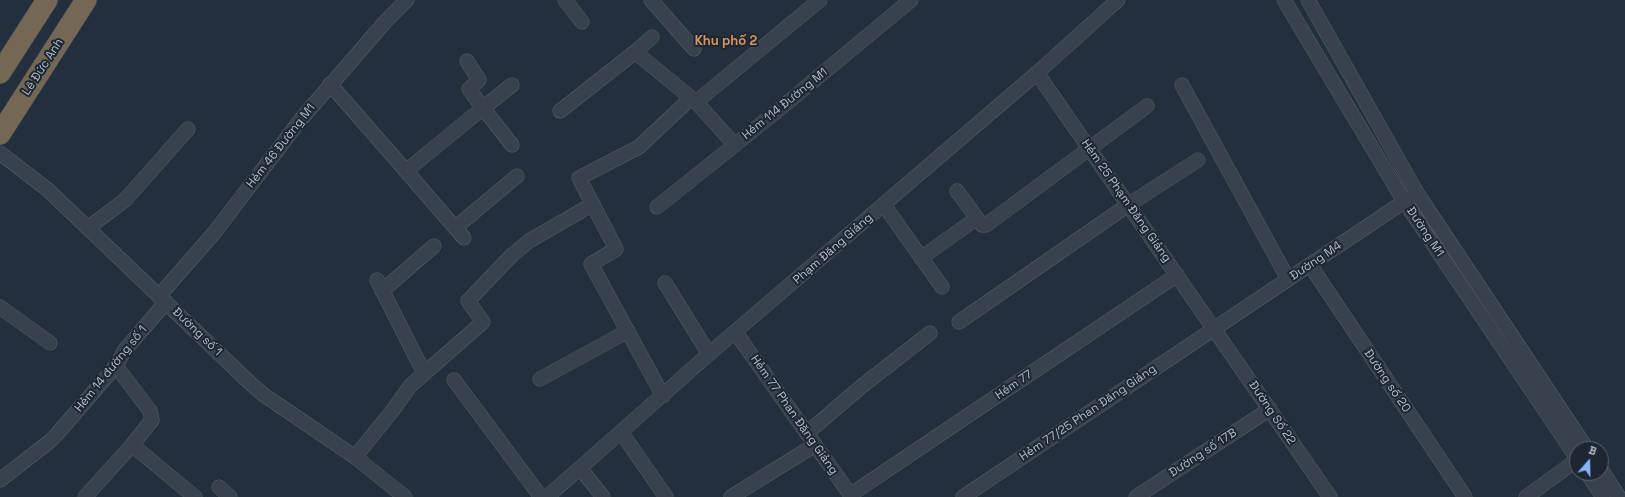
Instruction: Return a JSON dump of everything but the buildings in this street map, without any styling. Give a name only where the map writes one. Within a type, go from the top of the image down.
[{"type":"highway","points":[[0,51],[32,0]]},
{"type":"highway","points":[[0,73],[48,0]]},
{"type":"highway","name":"Lê Đức Anh","points":[[0,127],[70,0]]},
{"type":"highway","name":"Lê Đức Anh","points":[[0,127],[86,0]]},
{"type":"street","name":"Hẻm 46 Đường M1","points":[[163,299],[284,140],[330,84],[407,0]]},
{"type":"street","points":[[565,0],[582,22]]},
{"type":"street","points":[[651,0],[694,49]]},
{"type":"street","points":[[663,396],[591,264],[616,249],[578,178],[639,147],[694,100],[820,0]]},
{"type":"street","name":"Hẻm 114 Đường M1","points":[[657,206],[735,145],[911,0]]},
{"type":"street","name":"Phạm Đăng Giảng","points":[[547,497],[709,354],[736,333],[884,204],[1037,74],[1118,0]]},
{"type":"street","name":"Đường M1","points":[[1284,0],[1404,201],[1569,447]]},
{"type":"street","name":"Đường M1","points":[[1308,0],[1417,193],[1583,441]]},
{"type":"street","points":[[560,111],[652,37]]},
{"type":"street","points":[[635,52],[694,100],[735,145]]},
{"type":"street","points":[[467,61],[479,80],[469,89],[512,145]]},
{"type":"street","name":"Hẻm 25 Phạm Đăng Giảng","points":[[1037,74],[1090,148],[1214,329]]},
{"type":"street","points":[[330,84],[459,233],[517,176]]},
{"type":"street","points":[[406,171],[512,85]]},
{"type":"street","points":[[1182,85],[1288,279]]},
{"type":"street","points":[[957,191],[982,225],[986,226],[1147,106]]},
{"type":"street","points":[[88,228],[125,200],[188,129]]},
{"type":"street","name":"Đường số 1","points":[[0,153],[48,190],[264,395],[355,457],[405,497]]},
{"type":"street","points":[[959,322],[1128,205],[1198,160]]},
{"type":"street","name":"Đường M4","points":[[1214,329],[1417,193]]},
{"type":"street","points":[[355,457],[393,410],[405,391],[483,322],[468,301],[512,255],[529,241],[593,204]]},
{"type":"street","points":[[884,204],[942,287]]},
{"type":"street","points":[[921,258],[977,218]]},
{"type":"street","points":[[424,373],[380,286],[434,246]]},
{"type":"street","name":"Đường số 20","points":[[1310,265],[1465,497]]},
{"type":"street","name":"Hẻm 77","points":[[851,496],[1177,275]]},
{"type":"street","points":[[665,283],[709,354]]},
{"type":"street","name":"Hẻm 14 đường số 1","points":[[0,480],[49,442],[116,366],[124,351],[163,299]]},
{"type":"street","points":[[0,307],[50,342]]},
{"type":"street","name":"Đường Số 22","points":[[1214,329],[1330,497]]},
{"type":"street","name":"Hẻm 77/25 Phan Đăng Giảng","points":[[963,497],[1214,329]]},
{"type":"street","points":[[540,379],[628,331]]},
{"type":"street","points":[[807,433],[862,386],[930,332]]},
{"type":"street","name":"Hẻm 77 Phan Đăng Giảng","points":[[736,333],[851,496]]},
{"type":"street","points":[[85,497],[151,423],[152,417],[150,411],[116,366]]},
{"type":"street","points":[[454,380],[541,497]]},
{"type":"street","name":"Đường số 17B","points":[[1136,497],[1270,409]]},
{"type":"street","points":[[621,432],[666,497]]},
{"type":"street","points":[[132,445],[195,497]]},
{"type":"street","points":[[722,497],[726,494],[730,497],[815,445]]},
{"type":"street","points":[[1526,497],[1569,465]]},
{"type":"street","points":[[580,468],[603,497]]},
{"type":"street","points":[[1592,481],[1603,497]]},
{"type":"street","points":[[1609,481],[1619,497]]},
{"type":"street","points":[[218,487],[230,497]]},
{"type":"district","name":"Khu phố 2","points":[[726,41]]}]
